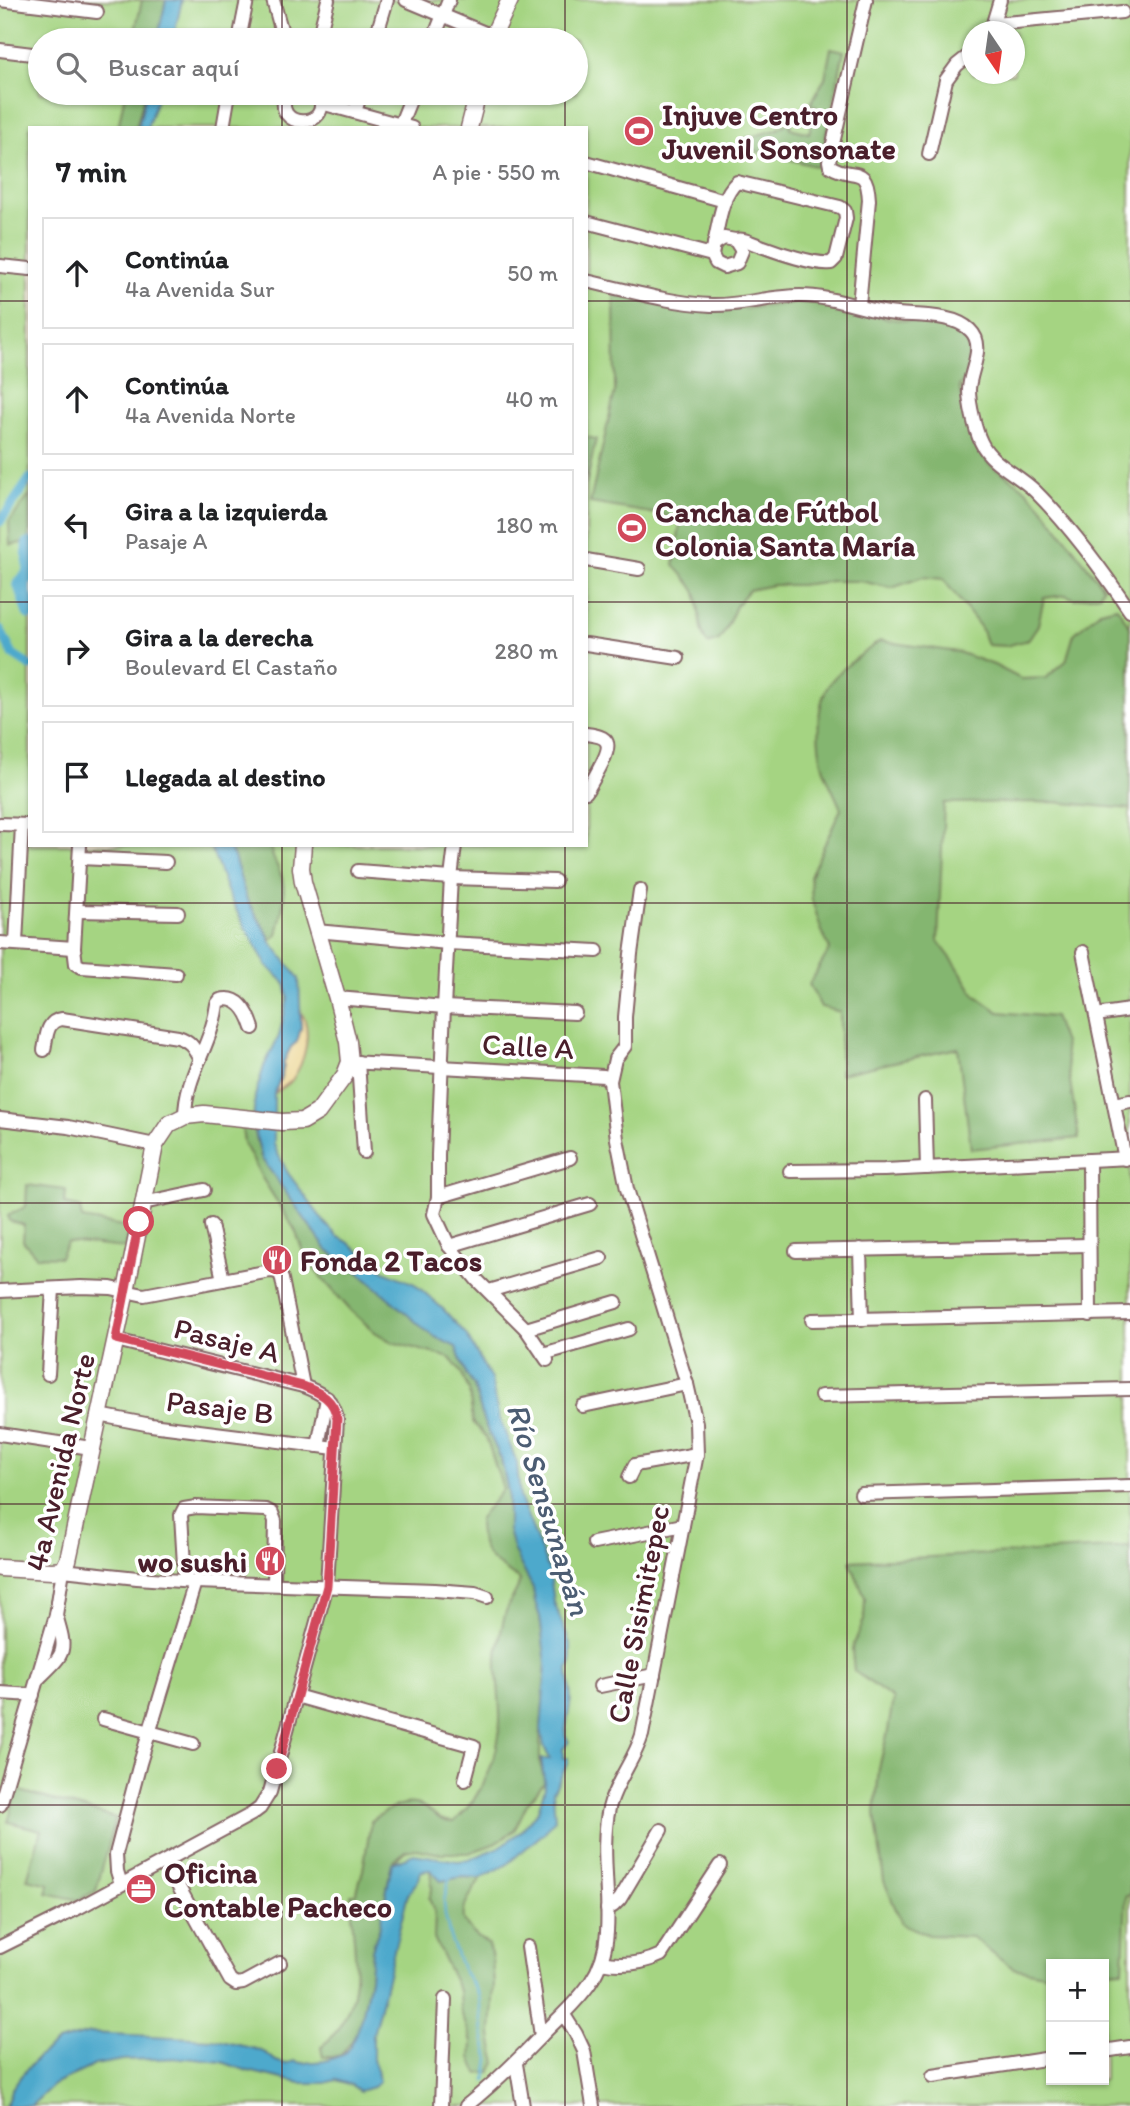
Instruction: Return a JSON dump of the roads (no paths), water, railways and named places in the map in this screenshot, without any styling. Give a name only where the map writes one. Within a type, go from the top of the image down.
[{"type":"main road","points":[[497,28],[510,0]]},
{"type":"main road","points":[[471,126],[476,105]]},
{"type":"main road","points":[[155,1145],[169,1124],[185,1116],[204,1114],[282,1122],[303,1121],[318,1112],[354,1062],[303,882],[303,847]]},
{"type":"main road","name":"4a Avenida Norte","points":[[63,1570],[68,1560],[116,1339],[155,1145]]},
{"type":"main road","points":[[0,1568],[63,1570]]},
{"type":"street","points":[[0,0],[97,12]]},
{"type":"street","points":[[241,28],[247,0]]},
{"type":"street","points":[[273,0],[281,28]]},
{"type":"street","points":[[321,28],[328,0]]},
{"type":"street","points":[[379,28],[387,0]]},
{"type":"street","points":[[406,0],[463,28]]},
{"type":"street","points":[[438,28],[449,0]]},
{"type":"street","points":[[859,305],[869,200],[868,183],[860,175],[835,170],[830,166],[830,161],[866,0]]},
{"type":"street","points":[[994,21],[1000,0]]},
{"type":"street","points":[[1025,24],[1122,12]]},
{"type":"street","points":[[0,50],[28,54]]},
{"type":"street","points":[[929,154],[946,79],[962,61]]},
{"type":"street","points":[[223,126],[227,105]]},
{"type":"street","points":[[285,105],[294,124],[310,124],[317,115],[318,105]]},
{"type":"street","points":[[337,105],[401,126]]},
{"type":"street","points":[[355,112],[357,105]]},
{"type":"street","points":[[404,126],[410,105]]},
{"type":"street","points":[[588,163],[725,201]]},
{"type":"street","points":[[713,249],[718,240],[735,243],[758,245],[817,262],[831,263],[836,258],[846,218],[845,211],[840,207],[737,182],[725,201],[720,221],[713,249],[716,263],[729,267],[740,260],[735,243],[720,221]]},
{"type":"street","points":[[588,222],[713,249]]},
{"type":"street","points":[[0,267],[28,269]]},
{"type":"street","points":[[588,281],[663,299],[699,304],[727,305],[803,296],[859,305],[887,313],[951,320],[963,325],[971,331],[976,340],[977,353],[969,383],[969,394],[982,445],[992,458],[1035,490],[1070,529],[1103,570],[1130,611]]},
{"type":"street","points":[[588,560],[639,569]]},
{"type":"street","points":[[588,644],[678,658]]},
{"type":"street","points":[[588,734],[600,736],[608,745],[588,788]]},
{"type":"street","points":[[0,824],[26,825],[16,943]]},
{"type":"street","points":[[455,847],[444,1007],[438,1197],[434,1214],[449,1246],[526,1329],[545,1357],[629,1329]]},
{"type":"street","points":[[166,862],[80,852],[74,948],[76,964],[82,967],[176,974]]},
{"type":"street","points":[[358,871],[451,878],[555,881]]},
{"type":"street","points":[[610,1081],[615,1059],[625,1046],[631,954],[640,890]]},
{"type":"street","points":[[77,911],[178,913]]},
{"type":"street","points":[[316,931],[448,943],[597,951]]},
{"type":"street","points":[[0,943],[74,948]]},
{"type":"street","points":[[790,1171],[1128,1159],[1083,952]]},
{"type":"street","points":[[185,1116],[187,1092],[209,1039],[220,1000],[225,998],[240,1004],[250,1017],[253,1028]]},
{"type":"street","points":[[337,998],[444,1007],[575,1013]]},
{"type":"street","points":[[1096,1015],[1130,1010]]},
{"type":"street","points":[[44,1050],[50,1024],[54,1020],[62,1019],[178,1037],[193,1046],[200,1059]]},
{"type":"street","points":[[354,1062],[364,1152]]},
{"type":"street","name":"Calle A","points":[[354,1062],[604,1076],[610,1081]]},
{"type":"street","name":"Calle Sisimitepec","points":[[466,2106],[516,2064],[564,2015],[584,1993],[601,1962],[607,1932],[605,1848],[608,1810],[612,1796],[637,1750],[697,1454],[695,1423],[687,1384],[627,1189],[617,1139],[610,1081]]},
{"type":"street","points":[[925,1100],[927,1168]]},
{"type":"street","points":[[1115,1104],[1130,1101]]},
{"type":"street","points":[[0,1119],[68,1127],[155,1145]]},
{"type":"street","points":[[438,1197],[570,1158]]},
{"type":"street","points":[[1089,1160],[1090,1315]]},
{"type":"street","points":[[143,1203],[204,1190]]},
{"type":"street","points":[[449,1246],[590,1204]]},
{"type":"street","points":[[211,1225],[223,1280]]},
{"type":"street","points":[[796,1251],[1089,1245]]},
{"type":"street","points":[[860,1249],[862,1320]]},
{"type":"street","points":[[489,1292],[601,1258]]},
{"type":"street","points":[[0,1292],[101,1288],[144,1295],[270,1271],[279,1272],[303,1386]]},
{"type":"street","points":[[48,1374],[53,1289]]},
{"type":"street","points":[[526,1329],[616,1302]]},
{"type":"street","points":[[811,1320],[1130,1313]]},
{"type":"street","name":"Pasaje A","points":[[116,1339],[303,1386],[326,1397]]},
{"type":"street","points":[[583,1406],[687,1384]]},
{"type":"street","points":[[821,1396],[1130,1389]]},
{"type":"street","points":[[318,1446],[326,1397]]},
{"type":"street","points":[[1,1945],[166,1862],[252,1814],[260,1808],[271,1792],[327,1586],[337,1419],[335,1408],[326,1397]]},
{"type":"street","name":"Pasaje B","points":[[99,1415],[151,1425],[335,1448]]},
{"type":"street","points":[[0,1434],[91,1448]]},
{"type":"street","points":[[629,1477],[635,1465],[697,1454]]},
{"type":"street","points":[[861,1494],[1130,1486]]},
{"type":"street","points":[[121,1884],[116,1854],[190,1581],[181,1515],[184,1509],[196,1507],[266,1510],[272,1513],[275,1521],[274,1584]]},
{"type":"street","points":[[594,1543],[683,1525]]},
{"type":"street","points":[[63,1570],[190,1581],[435,1590],[475,1593],[487,1597]]},
{"type":"street","name":"4a Avenida Norte","points":[[33,1695],[37,1681],[63,1652],[56,1615],[63,1570]]},
{"type":"street","points":[[600,1686],[654,1675]]},
{"type":"street","points":[[0,1693],[33,1695],[0,1805]]},
{"type":"street","points":[[296,1696],[474,1746],[465,1780]]},
{"type":"street","points":[[103,1718],[193,1744]]},
{"type":"street","points":[[607,1909],[620,1899],[661,1830]]},
{"type":"street","points":[[166,1862],[230,1980],[236,1984],[243,1983],[281,1963]]},
{"type":"street","points":[[601,1962],[626,1964],[651,1960],[661,1955],[720,1865]]},
{"type":"street","points":[[528,1947],[541,2036]]},
{"type":"street","points":[[441,2106],[445,1999]]},
{"type":"street","points":[[564,2015],[584,2051],[593,2106]]},
{"type":"street","points":[[1109,2050],[1130,2047]]},
{"type":"street","points":[[933,2076],[1046,2059]]},
{"type":"street","points":[[516,2064],[523,2106]]},
{"type":"water","points":[[166,0],[182,0],[176,28],[160,28]]},
{"type":"water","points":[[143,105],[155,105],[148,126],[138,126]]},
{"type":"water","points":[[211,847],[229,847],[247,900],[271,942],[299,978],[301,1028],[297,1042],[291,1047],[284,1061],[282,1075],[274,1094],[274,1144],[288,1173],[337,1236],[384,1271],[415,1284],[443,1309],[466,1334],[491,1379],[498,1414],[517,1463],[520,1497],[550,1573],[554,1602],[571,1646],[568,1670],[571,1699],[565,1734],[569,1742],[563,1749],[563,1758],[568,1758],[568,1763],[553,1792],[555,1819],[544,1833],[506,1865],[481,1878],[462,1877],[441,1881],[430,1870],[421,1871],[419,1879],[408,1894],[373,2035],[373,2060],[379,2082],[373,2087],[360,2091],[336,2080],[300,2083],[222,2062],[185,2058],[123,2060],[95,2065],[53,2085],[31,2106],[6,2106],[11,2090],[38,2057],[58,2042],[90,2033],[213,2039],[256,2049],[285,2064],[295,2061],[325,2061],[343,2055],[350,2048],[363,2013],[372,1950],[380,1926],[392,1863],[414,1854],[458,1861],[469,1860],[499,1847],[520,1832],[538,1811],[545,1787],[541,1759],[550,1759],[544,1747],[541,1729],[546,1664],[540,1617],[533,1588],[514,1552],[508,1530],[508,1491],[501,1459],[484,1422],[474,1386],[466,1374],[456,1347],[424,1329],[360,1273],[327,1250],[262,1159],[253,1124],[255,1096],[264,1066],[279,1036],[288,998],[285,983],[267,966],[229,896]]},
{"type":"waterway","points":[[0,522],[28,481]]},
{"type":"waterway","name":"Río Sensunapán","points":[[28,576],[21,584],[28,606]]},
{"type":"waterway","points":[[0,629],[13,655],[28,665]]},
{"type":"waterway","points":[[449,1879],[444,1901],[445,1914],[462,1969],[479,1995],[482,2032],[489,2059],[486,2080]]},
{"type":"place","name":"Injuve Centro Juvenil Sonsonate","points":[[639,131]]},
{"type":"place","name":"Cancha de Fútbol Colonia Santa María","points":[[632,528]]},
{"type":"place","name":"Fonda 2 Tacos","points":[[277,1260]]},
{"type":"place","name":"wo sushi","points":[[270,1561]]},
{"type":"place","name":"Oficina Contable Pacheco","points":[[141,1889]]}]
